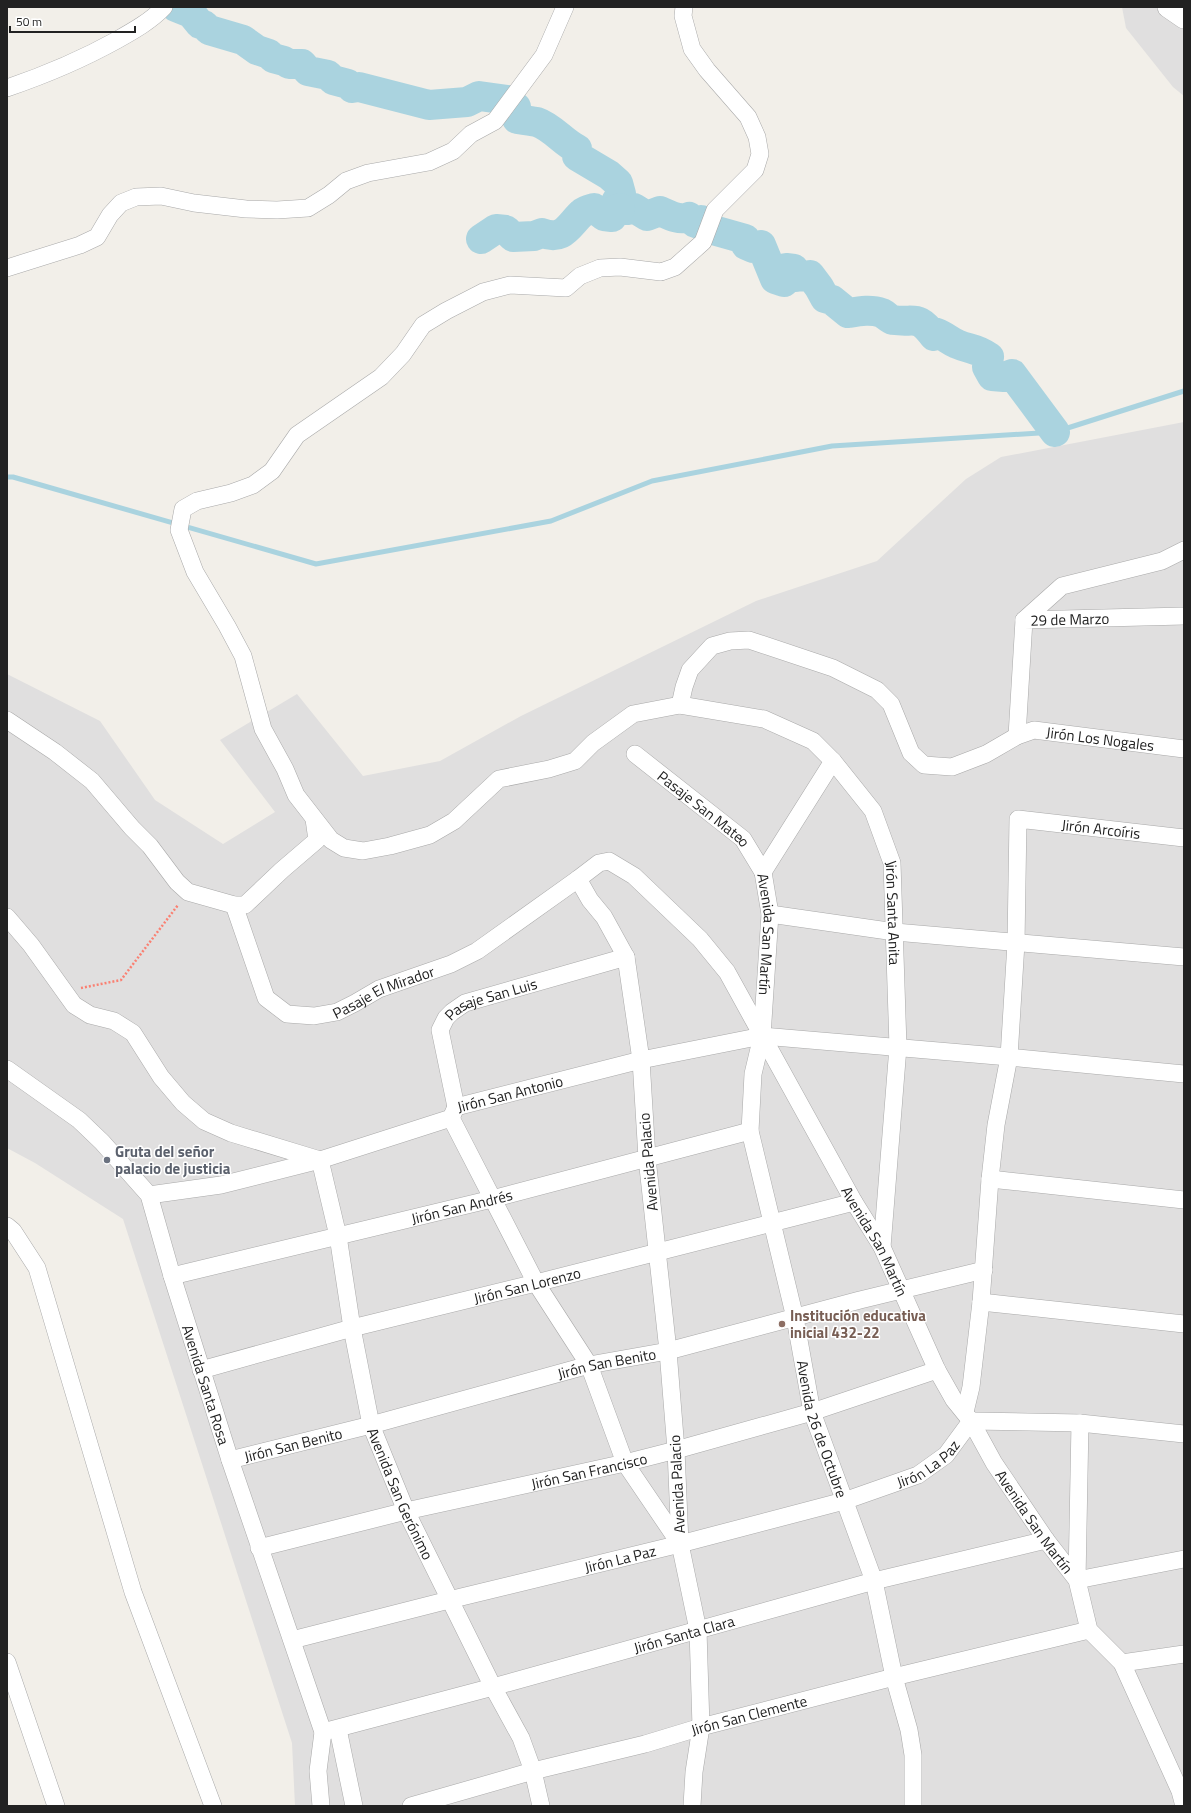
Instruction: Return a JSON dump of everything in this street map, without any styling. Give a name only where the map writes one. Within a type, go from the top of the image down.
[{"type":"street","points":[[7,88],[44,75],[98,50],[132,32],[164,7]]},
{"type":"street","points":[[7,268],[80,245],[96,237],[110,215],[121,203],[136,196],[161,196],[194,203],[246,209],[277,210],[308,208],[329,195],[346,181],[368,172],[429,162],[441,157],[453,151],[471,134],[495,121],[544,55],[565,7]]},
{"type":"street","points":[[680,705],[633,714],[593,743],[575,761],[549,769],[499,779],[454,821],[430,835],[390,846],[363,851],[344,848],[331,840],[296,795],[284,768],[263,729],[243,656],[195,572],[179,530],[183,509],[197,501],[231,493],[253,485],[272,471],[297,435],[381,377],[403,354],[423,325],[483,292],[510,285],[566,288],[580,276],[600,268],[620,267],[661,272],[675,267],[703,242],[715,210],[755,170],[760,154],[757,137],[748,117],[711,74],[692,49],[683,16],[684,7]]},
{"type":"street","points":[[1168,7],[1184,18]]},
{"type":"street","points":[[1024,620],[1062,586],[1162,561],[1184,550]]},
{"type":"street","name":"29 de Marzo","points":[[1018,736],[1024,620],[1184,616]]},
{"type":"street","name":"Jirón Los Nogales","points":[[680,705],[690,670],[712,646],[730,641],[749,640],[833,668],[877,690],[891,704],[911,753],[924,766],[952,767],[986,754],[1018,736],[1034,730],[1184,748]]},
{"type":"street","name":"Jirón Santa Anita","points":[[680,705],[764,719],[813,741],[833,760],[872,812],[892,863],[898,1047],[882,1247]]},
{"type":"street","points":[[7,720],[55,752],[92,781],[132,828],[150,846],[177,882],[188,892],[234,905],[246,905],[282,870],[317,840],[314,819]]},
{"type":"street","name":"Pasaje San Mateo","points":[[635,754],[743,839],[763,872]]},
{"type":"street","name":"Avenida San Martín","points":[[833,760],[763,872],[770,914],[762,1036],[854,1202],[882,1247],[937,1370],[954,1400],[968,1417],[994,1464],[1046,1540],[1077,1580],[1089,1630]]},
{"type":"street","name":"Jirón Arcoíris","points":[[1016,943],[1018,819],[1184,838]]},
{"type":"street","points":[[578,879],[599,862],[609,861],[634,876],[700,939],[726,972],[762,1036]]},
{"type":"street","name":"Pasaje El Mirador","points":[[234,905],[266,998],[287,1014],[314,1016],[337,1012],[379,989],[451,964],[477,951],[578,879]]},
{"type":"street","name":"Avenida Palacio","points":[[578,879],[590,900],[604,917],[626,957],[641,1060],[646,1158],[668,1351],[676,1450],[680,1544],[698,1630],[701,1728]]},
{"type":"street","points":[[770,914],[895,932],[1184,957]]},
{"type":"street","points":[[7,917],[31,945],[63,992],[74,1005],[90,1015],[114,1021],[133,1033],[161,1077],[183,1103],[204,1121],[231,1133],[320,1160]]},
{"type":"street","points":[[1016,943],[1009,1057],[996,1125],[990,1179],[981,1302],[968,1417],[1080,1423],[1184,1434]]},
{"type":"street","name":"Pasaje San Luis","points":[[626,957],[465,1003],[446,1018],[440,1030],[453,1112],[492,1199],[536,1283],[589,1365],[625,1463],[680,1544]]},
{"type":"street","name":"Jirón San Antonio","points":[[149,1195],[220,1185],[320,1160],[453,1112],[641,1060],[762,1036],[898,1047],[1184,1074]]},
{"type":"street","name":"Avenida 26 de Octubre","points":[[762,1036],[753,1074],[750,1131],[795,1318],[812,1412],[874,1581],[894,1677],[909,1730],[913,1755],[913,1806]]},
{"type":"street","points":[[7,1069],[79,1120],[102,1142],[149,1195]]},
{"type":"street","name":"Jirón San Andrés","points":[[172,1276],[492,1199],[750,1131]]},
{"type":"street","name":"Avenida San Gerónimo","points":[[320,1160],[338,1236],[352,1328],[371,1425],[406,1511],[493,1687],[521,1738],[533,1771],[541,1806]]},
{"type":"street","points":[[990,1179],[1184,1200]]},
{"type":"street","name":"Avenida Santa Rosa","points":[[149,1195],[201,1370],[259,1548],[292,1640],[330,1731],[354,1806]]},
{"type":"street","name":"Jirón San Lorenzo","points":[[201,1370],[352,1328],[773,1224],[854,1202]]},
{"type":"street","points":[[7,1226],[13,1231],[37,1268],[133,1592],[213,1806]]},
{"type":"street","name":"Jirón San Benito","points":[[230,1460],[371,1425],[589,1365],[668,1351],[901,1290],[984,1270]]},
{"type":"street","points":[[981,1302],[1184,1324]]},
{"type":"street","name":"Jirón San Francisco","points":[[259,1548],[406,1511],[625,1463],[676,1450],[812,1412],[937,1370]]},
{"type":"street","name":"Jirón La Paz","points":[[292,1640],[680,1544],[844,1501],[918,1475],[946,1455],[968,1417]]},
{"type":"street","points":[[1080,1423],[1077,1580],[1184,1560]]},
{"type":"street","name":"Jirón Santa Clara","points":[[330,1731],[874,1581],[1046,1540]]},
{"type":"street","points":[[1089,1630],[1122,1663],[1182,1796]]},
{"type":"street","name":"Jirón San Clemente","points":[[412,1806],[533,1771],[645,1744],[894,1677],[1089,1630]]},
{"type":"street","points":[[1122,1663],[1184,1654]]},
{"type":"street","points":[[7,1662],[56,1806]]},
{"type":"street","points":[[692,1806],[694,1772],[701,1728]]},
{"type":"street","points":[[321,1806],[318,1771],[330,1731]]},
{"type":"path","points":[[63,992],[121,980],[188,892]]},
{"type":"shaded area","points":[[1122,7],[1184,7],[1184,96],[1173,87],[1126,28]]},
{"type":"shaded area","points":[[1184,422],[1184,1806],[295,1806],[292,1743],[123,1219],[35,1163],[7,1148],[7,674],[100,721],[155,800],[223,844],[275,812],[220,740],[297,694],[363,776],[440,761],[521,716],[756,601],[877,561],[966,479],[1001,457]]},
{"type":"waterway","points":[[176,7],[191,13],[200,24],[204,25],[209,30],[243,40],[257,50],[269,54],[273,58],[289,64],[302,64],[308,71],[328,75],[333,80],[348,84],[352,88],[359,87],[429,105],[467,102],[479,96],[508,100],[516,107],[517,119],[537,122],[548,127],[567,143],[577,149],[577,156],[609,175],[618,183],[621,194],[616,202],[620,208],[627,210],[634,208],[647,216],[660,211],[678,218],[689,217],[695,223],[701,220],[706,228],[745,239],[746,245],[753,248],[761,245],[775,279],[784,282],[786,268],[794,269],[796,277],[810,275],[825,298],[832,300],[848,313],[874,311],[882,313],[893,320],[920,322],[934,336],[937,333],[957,344],[980,352],[989,357],[987,367],[992,376],[1004,377],[1012,374],[1055,432]]},
{"type":"waterway","points":[[481,239],[496,229],[506,230],[513,237],[534,236],[542,233],[549,235],[561,234],[586,210],[594,208],[604,216],[612,217],[614,211],[620,208]]},
{"type":"waterway","points":[[7,477],[13,477],[316,564],[551,521],[652,481],[832,446],[1055,432],[1184,391]]},
{"type":"place","name":"Gruta del señor palacio de justicia","points":[[107,1160]]},
{"type":"place","name":"Institución educativa inicial 432-22","points":[[782,1324]]}]
